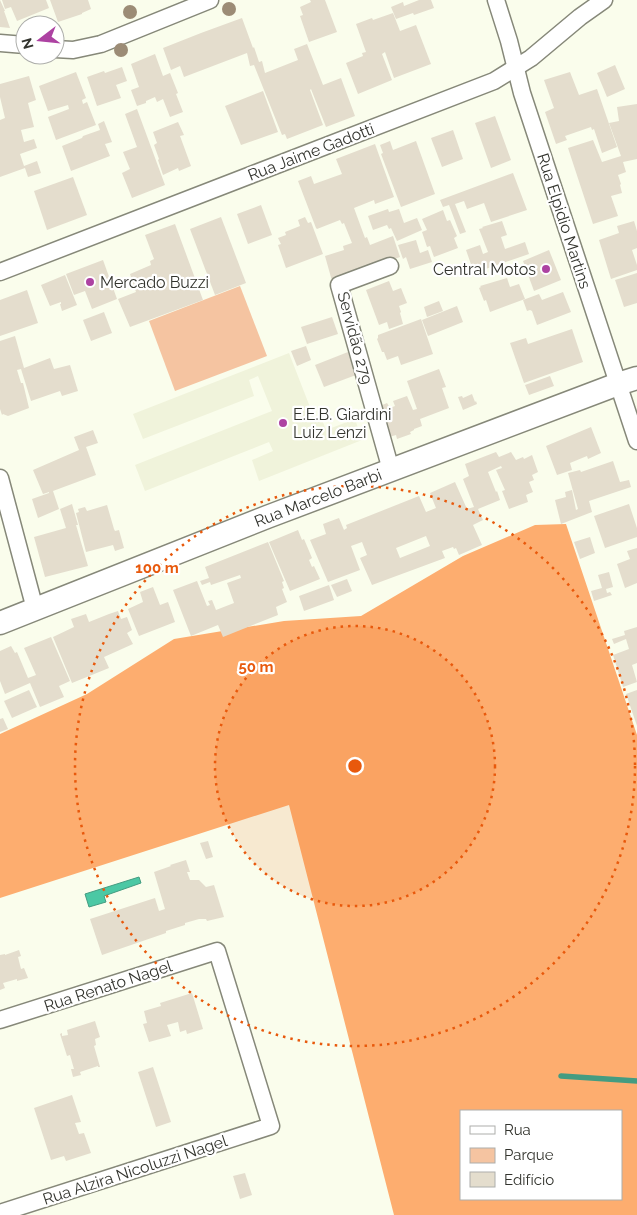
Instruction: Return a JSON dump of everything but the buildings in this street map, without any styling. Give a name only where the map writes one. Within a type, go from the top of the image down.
[{"type":"street","points":[[65,49],[73,50],[101,44],[210,0]]},
{"type":"street","name":"Rua Elpidio Martins","points":[[496,0],[509,40],[522,93],[627,381],[637,441]]},
{"type":"street","name":"Rua Jaime Gadotti","points":[[0,272],[494,81],[531,58],[604,0]]},
{"type":"street","points":[[0,43],[15,44]]},
{"type":"street","name":"Servidão 279","points":[[390,266],[339,285],[392,470]]},
{"type":"street","name":"Rua Marcelo Barbi","points":[[0,623],[267,517],[627,381]]},
{"type":"street","points":[[0,478],[36,609]]},
{"type":"street","name":"Rua Renato Nagel","points":[[0,1020],[217,951],[271,1126]]},
{"type":"street","name":"Rua Alzira Nicoluzzi Nagel","points":[[0,1213],[271,1126]]},
{"type":"shaded area","name":"E.E.B. Giardini Luiz Lenzi","points":[[289,353],[315,420],[321,417],[326,430],[355,419],[362,440],[259,481],[252,460],[273,451],[269,442],[145,491],[135,465],[272,411],[258,376],[249,380],[254,396],[143,439],[133,414]]},
{"type":"shaded area","points":[[566,524],[637,735],[637,1215],[394,1215],[289,805],[0,898],[0,734],[87,694],[174,639],[284,621],[361,616],[463,556],[535,525]]},
{"type":"shaded area","points":[[139,877],[141,883],[104,896],[106,902],[89,907],[85,894]]},
{"type":"green space","points":[[240,286],[267,356],[175,391],[149,321]]},
{"type":"waterway","points":[[561,1076],[637,1081]]},
{"type":"place","name":"Central Motos","points":[[546,269]]},
{"type":"place","name":"Mercado Buzzi","points":[[90,282]]},
{"type":"place","name":"E.E.B. Giardini Luiz Lenzi","points":[[283,423]]}]
